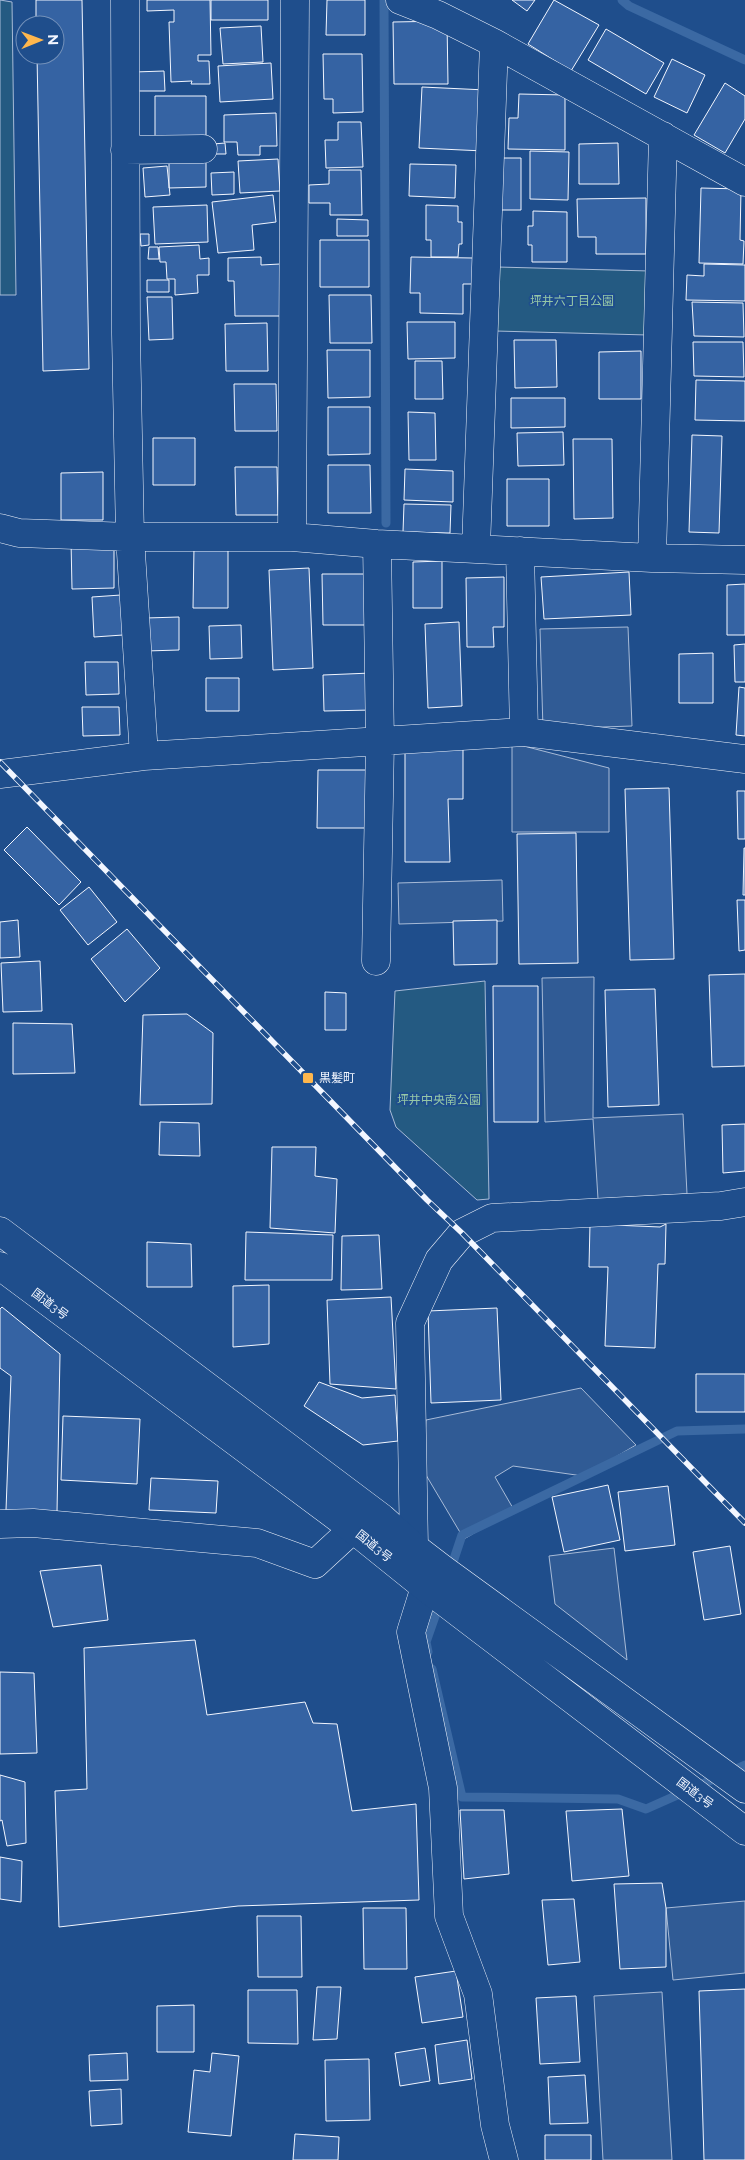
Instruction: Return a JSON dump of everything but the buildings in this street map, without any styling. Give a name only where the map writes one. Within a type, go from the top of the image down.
[{"type":"main road","points":[[125,0],[130,537],[144,756]]},
{"type":"main road","points":[[292,537],[295,0]]},
{"type":"main road","points":[[400,0],[438,15],[494,43],[745,182]]},
{"type":"main road","points":[[476,548],[494,43]]},
{"type":"main road","points":[[652,558],[663,136]]},
{"type":"main road","points":[[125,150],[202,149]]},
{"type":"main road","points":[[0,528],[19,534],[130,537],[292,537],[377,544],[652,558],[745,560]]},
{"type":"main road","points":[[376,961],[380,742],[377,544]]},
{"type":"main road","points":[[520,551],[524,732]]},
{"type":"main road","points":[[0,774],[144,756],[524,732],[745,759]]},
{"type":"main road","points":[[414,1547],[410,1322],[439,1260],[462,1233],[492,1218],[721,1206],[745,1202]]},
{"type":"main road","name":"国道3号","points":[[0,1231],[382,1518],[414,1547],[745,1789]]},
{"type":"main road","name":"国道3号","points":[[0,1266],[353,1529],[425,1587],[745,1831]]},
{"type":"main road","points":[[0,1524],[33,1523],[257,1543],[315,1564],[353,1529]]},
{"type":"main road","points":[[425,1587],[411,1632],[444,1788],[449,1916],[478,1994],[495,2125],[504,2160]]},
{"type":"green space","points":[[0,0],[12,2],[16,295],[0,295]]},
{"type":"green space","name":"坪井六丁目公園","points":[[497,267],[650,271],[648,335],[495,331]]},
{"type":"green space","name":"坪井中央南公園","points":[[485,981],[489,1199],[477,1200],[396,1127],[390,1110],[395,991]]},
{"type":"shaded area","points":[[628,627],[632,726],[543,729],[540,629]]},
{"type":"shaded area","points":[[512,743],[609,768],[609,832],[512,832]]},
{"type":"shaded area","points":[[502,880],[503,921],[399,924],[398,883]]},
{"type":"shaded area","points":[[594,977],[593,1118],[683,1114],[687,1194],[598,1199],[593,1119],[545,1122],[542,978]]},
{"type":"shaded area","points":[[581,1388],[636,1445],[583,1476],[513,1466],[495,1477],[514,1510],[464,1539],[423,1470],[426,1420]]},
{"type":"shaded area","points":[[614,1548],[627,1660],[555,1604],[549,1556]]},
{"type":"shaded area","points":[[745,1901],[745,1973],[673,1980],[666,1908]]},
{"type":"shaded area","points":[[662,1992],[672,2160],[603,2160],[594,1996]]},
{"type":"waterway","points":[[384,0],[386,523]]},
{"type":"waterway","points":[[622,0],[629,6],[745,60]]},
{"type":"waterway","points":[[450,1571],[462,1535],[677,1431],[745,1429]]},
{"type":"waterway","points":[[428,1652],[426,1642],[440,1602]]},
{"type":"waterway","points":[[432,1669],[462,1797],[618,1799],[646,1809],[745,1765]]},
{"type":"railway","points":[[0,762],[745,1523]]},
{"type":"place","name":"黒髪町","points":[[308,1078]]}]
